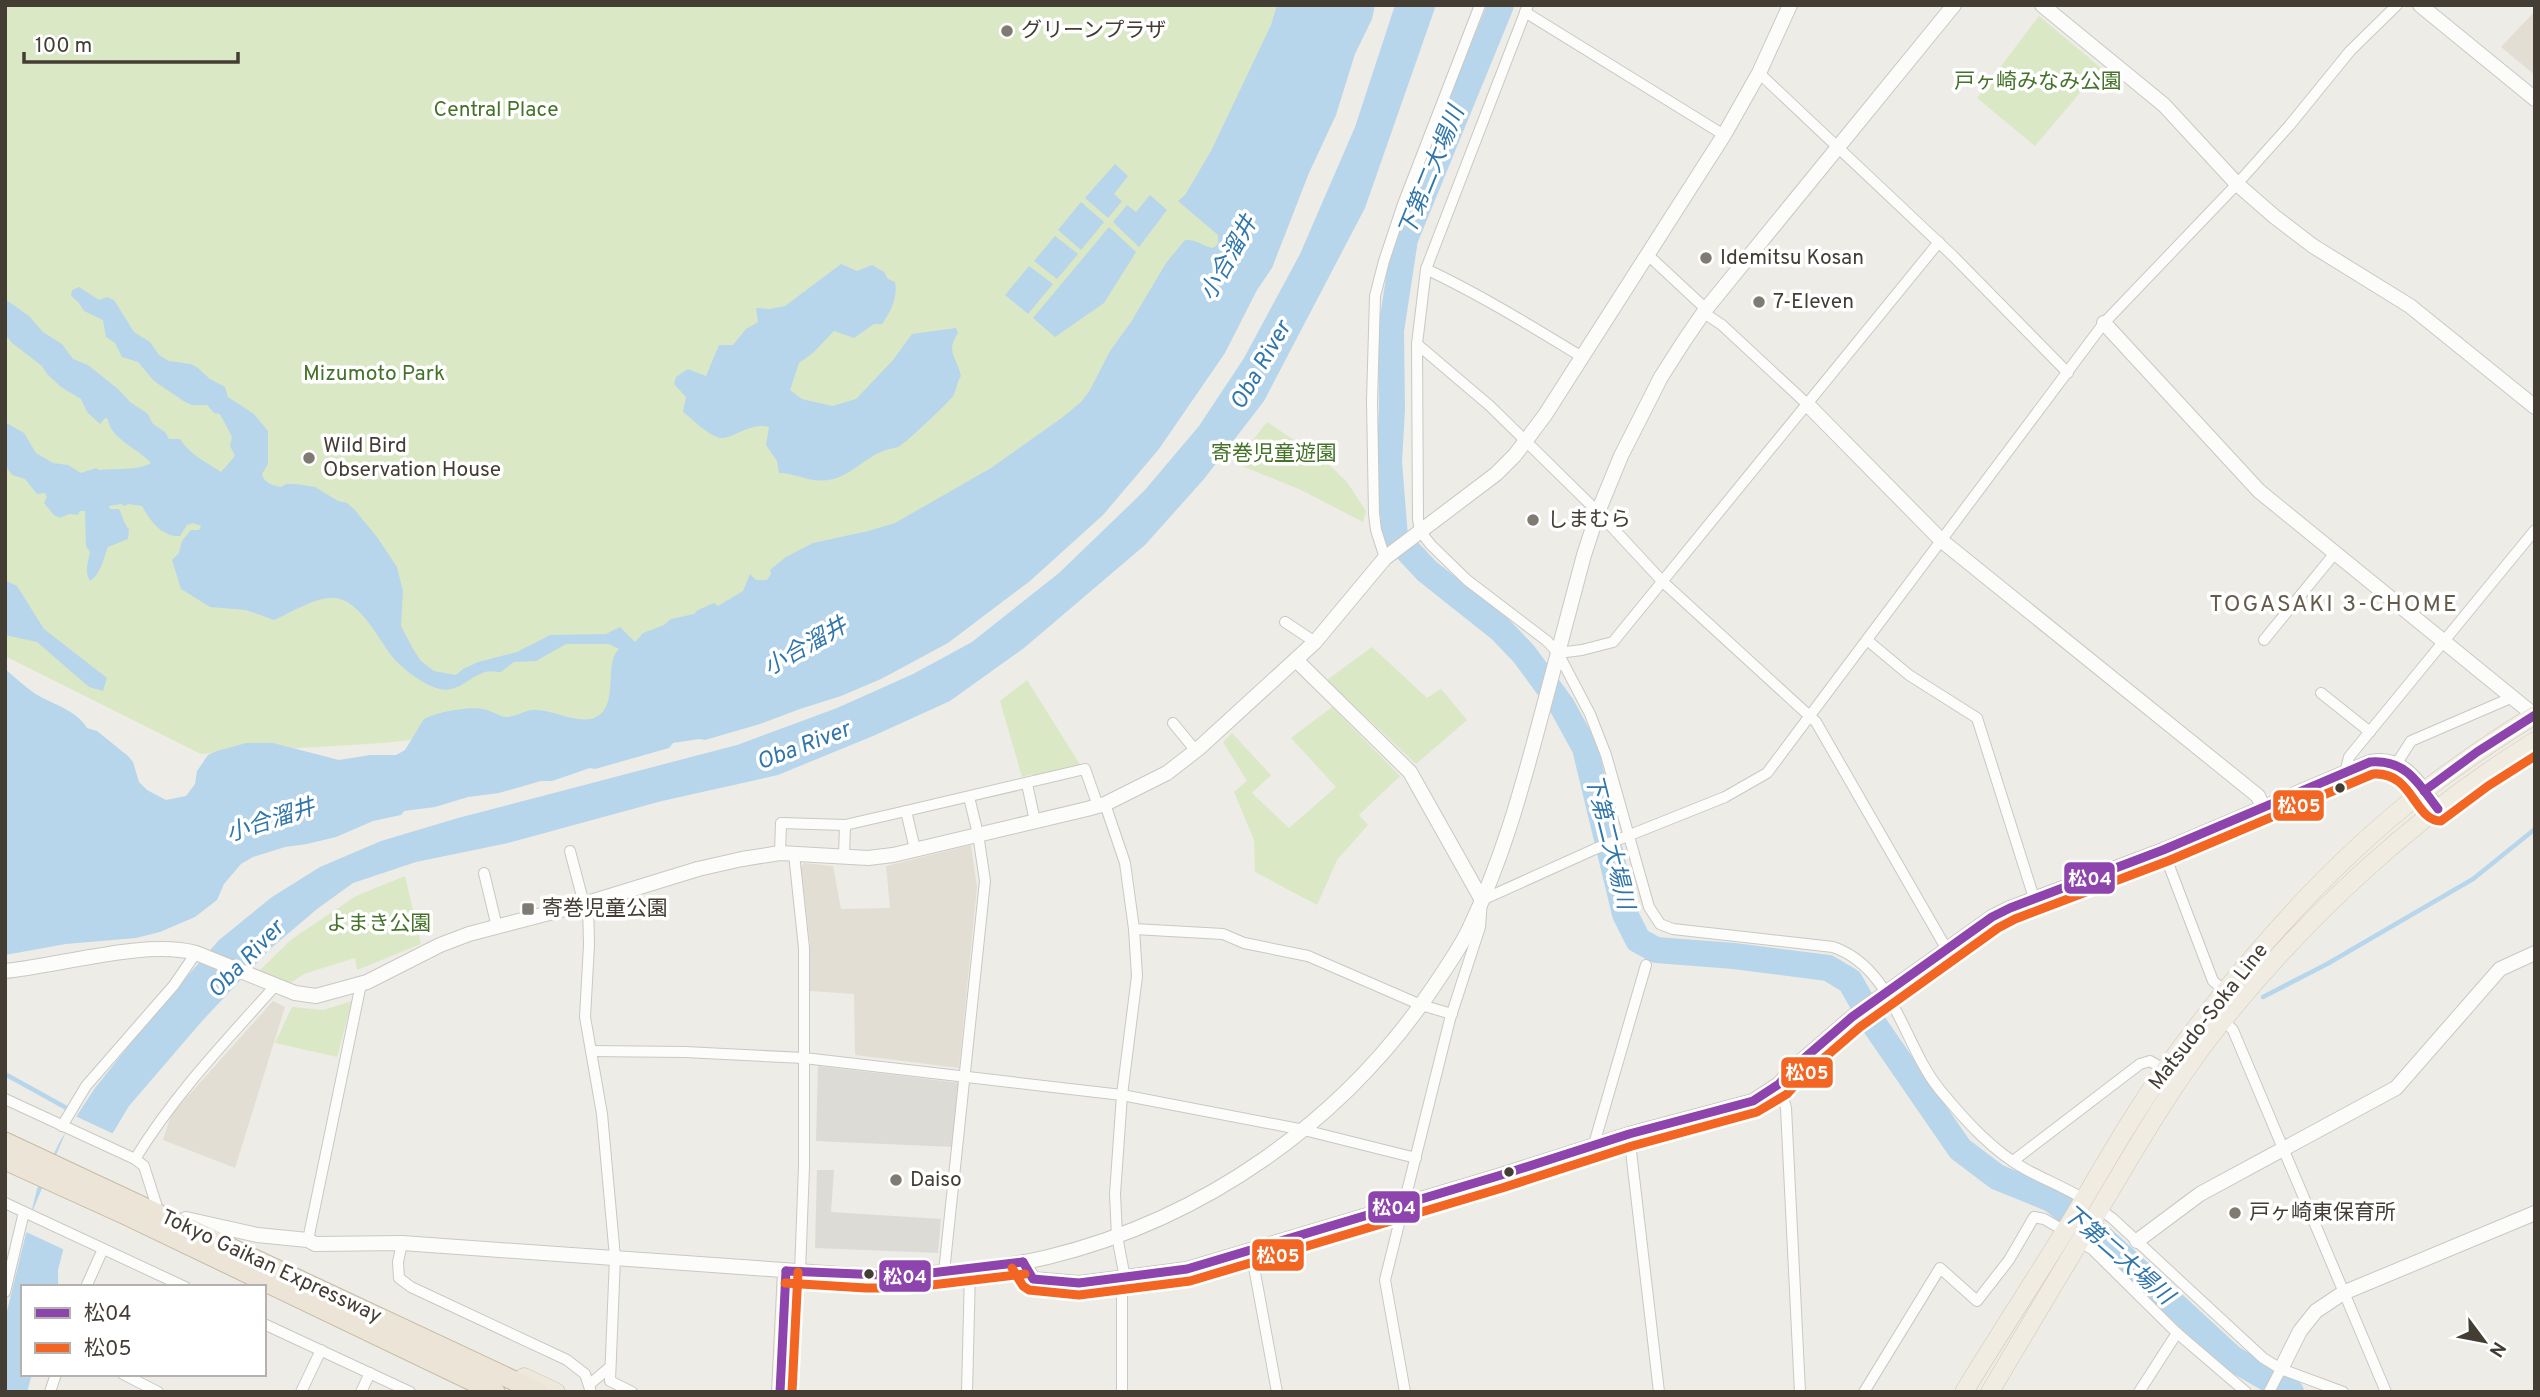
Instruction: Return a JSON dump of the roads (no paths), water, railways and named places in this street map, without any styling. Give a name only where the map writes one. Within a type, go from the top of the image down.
[{"type":"highway","points":[[5,1135],[556,1392]]},
{"type":"highway","name":"Tokyo Gaikan Expressway","points":[[5,1142],[538,1392]]},
{"type":"highway","name":"Tokyo Gaikan Expressway","points":[[5,1160],[495,1392]]},
{"type":"highway","points":[[5,1168],[256,1285]]},
{"type":"highway","points":[[266,1290],[482,1392]]},
{"type":"main road","name":"Matsudo-Soka Line","points":[[1990,1392],[2072,1236],[2165,1070],[2225,991],[2280,927],[2334,871],[2424,791],[2534,715]]},
{"type":"main road","name":"Matsudo-Soka Line","points":[[2091,1204],[2223,1020],[2305,928],[2351,884],[2438,809],[2481,776],[2535,741]]},
{"type":"main road","name":"Matsudo-Soka Line","points":[[1964,1392],[2072,1236]]},
{"type":"main road","points":[[780,1392],[793,1271]]},
{"type":"street","points":[[1388,555],[1376,530],[1374,514],[1372,401],[1375,296],[1402,204],[1480,5]]},
{"type":"street","points":[[5,971],[166,949],[199,954],[260,981],[295,993],[316,996],[361,984],[440,945],[698,869],[742,859],[787,854],[868,858],[915,849],[1101,805],[1167,773],[1196,751],[1315,642],[1388,555],[1496,474],[1526,441],[1724,135],[1759,73],[1790,5]]},
{"type":"street","points":[[186,1219],[257,1235],[308,1240],[315,1244],[402,1243],[869,1276],[970,1271],[1023,1262],[1117,1236],[1176,1211],[1221,1188],[1262,1162],[1304,1130],[1389,1047],[1421,1005],[1459,947],[1482,900],[1515,817],[1584,555],[1598,512],[1661,377],[1705,311],[1954,5]]},
{"type":"street","points":[[2042,5],[2164,105],[2236,184],[2313,246],[2398,297],[2421,314],[2535,407]]},
{"type":"street","points":[[1482,900],[1595,849],[1724,797],[1767,773],[2104,323],[2289,126],[2350,51],[2397,5]]},
{"type":"street","points":[[2420,5],[2535,99]]},
{"type":"street","points":[[1724,135],[1527,9],[1426,270],[1417,344],[1417,533],[1467,580],[1547,641],[1558,653],[1590,714],[1617,787],[1626,837],[1649,907],[1660,925],[1673,929],[1833,947],[1852,957],[1871,972],[1885,992],[1940,1089],[1988,1141],[2013,1161],[2062,1186],[2112,1218],[2263,1358],[2281,1369],[2343,1392]]},
{"type":"street","points":[[1759,73],[1939,242],[2068,373]]},
{"type":"street","points":[[1558,653],[1614,642],[1939,242]]},
{"type":"street","points":[[1648,255],[1807,404],[1942,541],[2258,796],[2263,807]]},
{"type":"street","points":[[1426,270],[1510,313],[1582,357]]},
{"type":"street","points":[[2104,323],[2259,491],[2534,715]]},
{"type":"street","points":[[1417,344],[1526,441],[1598,512],[1662,581],[1810,716],[1946,948]]},
{"type":"street","points":[[2345,773],[2349,757],[2535,530]]},
{"type":"street","points":[[2264,640],[2335,554]]},
{"type":"street","points":[[1285,622],[1315,642]]},
{"type":"street","points":[[1867,640],[1909,675],[1977,718],[2034,898]]},
{"type":"street","points":[[1296,660],[1410,772],[1482,900],[1480,927],[1452,1014],[1385,1280],[1405,1392]]},
{"type":"street","points":[[2321,693],[2370,732]]},
{"type":"street","points":[[2397,763],[2412,741],[2513,697]]},
{"type":"street","points":[[1173,723],[1196,751]]},
{"type":"street","points":[[1023,1262],[1033,1279],[1079,1283],[1188,1269],[1594,1144],[1753,1101],[1766,1095],[1793,1068],[1885,992],[1992,917],[2034,898],[2163,850],[2381,760],[2397,763],[2438,809]]},
{"type":"street","points":[[793,1271],[804,1166],[804,948],[781,823],[845,825],[1085,769],[1125,863],[1134,929],[1136,976],[1122,1095],[1115,1194],[1117,1236],[1124,1279],[1122,1392]]},
{"type":"street","points":[[1027,784],[1035,821]]},
{"type":"street","points":[[944,1272],[985,881],[969,797]]},
{"type":"street","points":[[906,811],[915,849]]},
{"type":"street","points":[[844,857],[845,825]]},
{"type":"street","points":[[2163,850],[2213,981],[2225,991]]},
{"type":"street","points":[[570,851],[586,904],[589,945],[585,1017],[602,1114],[615,1257],[610,1381],[632,1392]]},
{"type":"street","points":[[484,873],[497,927]]},
{"type":"street","points":[[1134,929],[1223,934],[1244,943],[1320,960],[1421,1005],[1452,1014]]},
{"type":"street","points":[[2137,1241],[2200,1194],[2396,1088],[2500,969],[2535,953]]},
{"type":"street","points":[[62,1126],[86,1086],[199,954]]},
{"type":"street","points":[[1594,1144],[1646,965]]},
{"type":"street","points":[[308,1240],[361,984]]},
{"type":"street","points":[[135,1159],[165,1112],[187,1084],[275,986]]},
{"type":"street","points":[[2223,1020],[2233,1030],[2386,1392]]},
{"type":"street","points":[[591,1051],[804,1058],[1122,1095],[1304,1130],[1416,1158]]},
{"type":"street","points":[[2013,1161],[2140,1064],[2150,1061],[2165,1070]]},
{"type":"street","points":[[1779,1084],[1786,1108],[1800,1392]]},
{"type":"street","points":[[5,1099],[135,1159],[144,1166],[157,1207]]},
{"type":"street","points":[[1629,1134],[1659,1392]]},
{"type":"street","points":[[5,1203],[181,1285]]},
{"type":"street","points":[[5,1292],[24,1212]]},
{"type":"street","points":[[2269,1392],[2300,1331],[2316,1311],[2343,1293],[2535,1213]]},
{"type":"street","points":[[1864,1392],[1940,1268],[1977,1301],[2010,1259],[2034,1217],[2044,1219],[2092,1249],[2177,1332],[2246,1392]]},
{"type":"street","points":[[402,1243],[398,1262],[399,1278],[411,1287],[567,1360],[585,1374],[591,1388],[610,1367]]},
{"type":"street","points":[[87,1285],[103,1249]]},
{"type":"street","points":[[1251,1251],[1277,1392]]},
{"type":"street","points":[[967,1392],[970,1271]]},
{"type":"street","points":[[266,1325],[410,1392]]},
{"type":"street","points":[[2139,1392],[2177,1332]]},
{"type":"street","points":[[301,1392],[321,1350]]},
{"type":"street","points":[[361,1392],[370,1373]]},
{"type":"street","points":[[127,1376],[158,1392]]},
{"type":"water","name":"小合溜井","points":[[1277,5],[1375,5],[1372,19],[1355,54],[1336,115],[1309,173],[1272,268],[1257,290],[1225,353],[1159,449],[1103,515],[1030,581],[948,643],[881,679],[760,724],[705,740],[673,743],[669,748],[595,769],[590,768],[552,781],[468,797],[435,807],[404,811],[401,815],[373,821],[336,837],[285,847],[253,857],[241,864],[224,884],[217,900],[195,917],[160,932],[136,938],[66,944],[5,955],[5,669],[36,694],[72,713],[87,728],[97,731],[128,756],[133,762],[139,782],[147,790],[166,800],[186,796],[195,784],[197,771],[208,755],[246,743],[273,743],[339,760],[370,755],[396,755],[405,750],[424,719],[455,710],[481,709],[507,717],[534,710],[575,719],[596,717],[607,703],[614,655],[619,649],[609,644],[566,644],[536,661],[514,662],[501,672],[485,672],[456,688],[436,688],[400,665],[359,611],[339,599],[328,598],[314,602],[274,620],[246,610],[210,607],[181,589],[172,560],[179,553],[182,541],[191,530],[199,530],[201,526],[193,523],[187,525],[180,536],[174,536],[162,531],[142,506],[128,504],[109,506],[110,509],[119,509],[129,529],[128,539],[108,547],[99,570],[90,581],[87,570],[90,552],[86,546],[85,511],[60,518],[44,503],[47,497],[45,493],[37,494],[25,479],[12,475],[5,465],[5,422],[24,433],[36,453],[53,463],[68,465],[81,473],[96,468],[133,468],[151,463],[119,438],[108,419],[105,418],[100,424],[87,412],[81,399],[61,387],[42,366],[12,343],[5,334],[5,299],[29,316],[43,332],[62,344],[73,359],[88,365],[148,414],[153,424],[165,432],[169,439],[180,439],[193,453],[221,472],[235,456],[230,446],[232,437],[220,414],[214,413],[207,405],[185,402],[154,381],[138,362],[122,357],[115,343],[106,337],[103,320],[84,311],[71,296],[72,290],[79,287],[99,300],[107,297],[114,300],[134,332],[150,342],[159,355],[169,361],[191,364],[225,387],[228,397],[254,414],[268,431],[268,464],[262,474],[267,482],[281,487],[296,484],[315,487],[338,501],[347,503],[377,537],[397,567],[403,591],[401,626],[421,661],[434,671],[456,675],[478,662],[517,652],[550,635],[606,634],[620,627],[635,642],[643,633],[664,625],[671,619],[694,614],[714,603],[718,606],[743,591],[750,574],[756,580],[767,580],[771,574],[770,570],[786,557],[813,543],[895,523],[991,468],[1082,401],[1166,263],[1185,240],[1213,248],[1218,244],[1218,235],[1178,201],[1185,195],[1211,151],[1271,25]]},
{"type":"water","name":"Oba River","points":[[1395,5],[1436,5],[1365,208],[1264,401],[1204,479],[1145,545],[1024,648],[950,701],[873,736],[778,775],[662,801],[508,843],[416,862],[353,883],[317,909],[270,949],[203,1020],[129,1106],[99,1156],[75,1204],[58,1270],[58,1285],[21,1285],[21,1376],[31,1376],[27,1392],[5,1392],[5,1319],[37,1189],[60,1141],[95,1088],[155,1013],[219,940],[272,897],[320,867],[381,841],[458,818],[737,745],[837,708],[913,674],[972,642],[1059,573],[1144,491],[1199,426],[1244,358],[1300,254],[1355,127]]},
{"type":"water","points":[[1115,164],[1128,176],[1114,194],[1122,201],[1108,218],[1085,198]]},
{"type":"water","points":[[1150,195],[1167,210],[1139,247],[1113,222],[1127,205],[1136,212]]},
{"type":"water","points":[[1081,202],[1104,222],[1081,250],[1058,230]]},
{"type":"water","points":[[1109,227],[1136,252],[1104,303],[1055,337],[1033,318]]},
{"type":"water","points":[[1055,236],[1078,254],[1057,279],[1034,261]]},
{"type":"water","points":[[841,264],[857,271],[872,265],[884,272],[888,279],[895,282],[893,304],[882,324],[874,324],[854,338],[834,331],[799,363],[790,390],[802,399],[832,406],[856,399],[893,360],[912,334],[956,328],[958,333],[952,350],[961,376],[950,400],[899,446],[878,453],[844,475],[828,480],[779,473],[777,461],[766,445],[769,427],[755,427],[725,438],[710,434],[683,412],[686,397],[674,384],[676,377],[688,369],[706,376],[719,345],[733,345],[746,329],[758,322],[756,308],[785,306]]},
{"type":"water","points":[[1029,266],[1053,284],[1028,314],[1005,295]]},
{"type":"water","points":[[5,580],[17,586],[44,629],[107,678],[103,691],[89,687],[37,642],[5,635]]},
{"type":"waterway","name":"下第二大場川","points":[[1501,5],[1405,239],[1391,331],[1392,409],[1389,462],[1395,537],[1427,571],[1500,629],[1524,654],[1562,706],[1585,748],[1625,914],[1638,940],[1656,950],[1734,956],[1828,968],[1850,981],[1876,1027],[1960,1149],[1997,1177],[2051,1199],[2102,1238],[2232,1358],[2291,1392]]},
{"type":"waterway","points":[[2263,997],[2327,964],[2473,879],[2535,829]]},
{"type":"waterway","points":[[5,1074],[72,1111]]},
{"type":"place","name":"グリーンプラザ","points":[[1007,31]]},
{"type":"place","name":"Idemitsu Kosan","points":[[1706,258]]},
{"type":"place","name":"7-Eleven","points":[[1759,302]]},
{"type":"place","name":"Wild Bird Observation House","points":[[309,458]]},
{"type":"place","name":"しまむら","points":[[1533,520]]},
{"type":"place","name":"寄巻児童公園","points":[[528,909]]},
{"type":"place","name":"Daiso","points":[[896,1180]]},
{"type":"place","name":"戸ヶ崎東保育所","points":[[2235,1213]]},
{"type":"district","name":"TOGASAKI 3-CHOME","points":[[2334,605]]},
{"type":"park label","name":"戸ヶ崎みなみ公園","points":[[2038,82]]},
{"type":"park label","name":"Central Place","points":[[496,110]]},
{"type":"park label","name":"Mizumoto Park","points":[[374,374]]},
{"type":"park label","name":"寄巻児童遊園","points":[[1274,454]]},
{"type":"park label","name":"よまき公園","points":[[379,924]]}]
